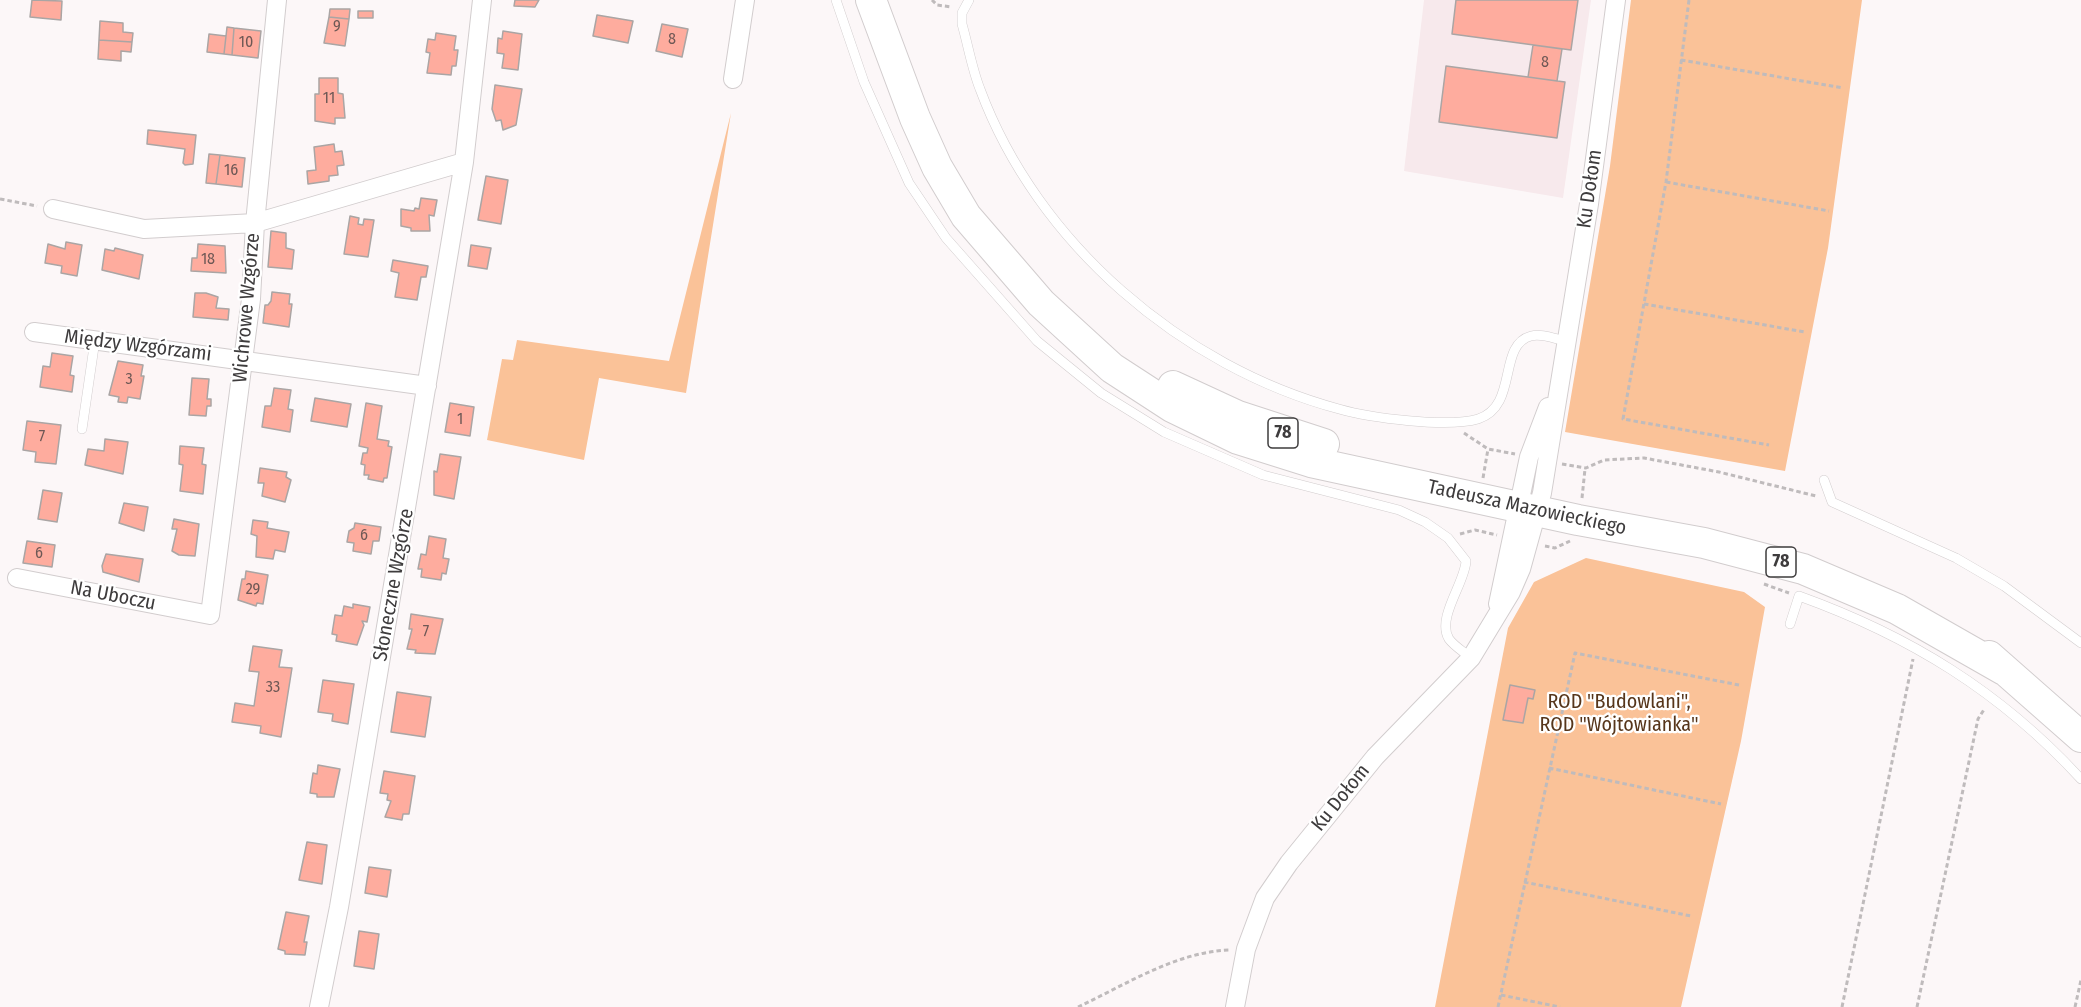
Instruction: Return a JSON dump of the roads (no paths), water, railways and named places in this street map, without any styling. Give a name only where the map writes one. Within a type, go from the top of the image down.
[{"type":"main road","name":"Tadeusza Mazowieckiego","points":[[871,0],[915,118],[937,167],[966,216],[1020,280],[1112,368],[1141,388],[1203,424],[1238,439],[1311,462],[1530,499],[1803,569],[1897,609],[1998,683],[2037,696],[2081,737]]},
{"type":"main road","name":"Tadeusza Mazowieckiego","points":[[881,0],[897,68]]},
{"type":"street","name":"Wichrowe Wzgórze","points":[[210,615],[251,299],[255,224],[277,0]]},
{"type":"street","name":"Słoneczne Wzgórze","points":[[319,1007],[339,907],[464,162],[482,0]]},
{"type":"street","points":[[733,79],[745,0]]},
{"type":"street","name":"Ku Dołom","points":[[1235,1007],[1246,949],[1265,898],[1289,863],[1375,757],[1471,658],[1511,592],[1530,499],[1547,462],[1589,204],[1616,0]]},
{"type":"street","points":[[53,209],[144,229],[255,224],[464,162]]},
{"type":"street","name":"Między Wzgórzami","points":[[33,333],[243,359],[427,386]]},
{"type":"street","name":"Ku Dołom","points":[[1530,499],[1529,457],[1559,378]]},
{"type":"street","name":"Na Uboczu","points":[[17,578],[210,615]]},
{"type":"lane","points":[[836,0],[864,82],[909,183],[946,238],[1037,341],[1101,393],[1164,432],[1263,475],[1399,510],[1425,522],[1448,538],[1466,561],[1466,570],[1447,614],[1446,631],[1452,642],[1471,658]]},
{"type":"lane","points":[[969,0],[962,13],[979,88],[1001,137],[1026,180],[1059,224],[1101,271],[1142,308],[1194,345],[1251,377],[1311,402],[1368,417],[1456,421],[1483,416],[1500,402],[1507,382],[1509,363],[1518,344],[1529,336],[1540,335],[1566,341]]},
{"type":"lane","points":[[82,429],[95,340]]},
{"type":"lane","points":[[1824,480],[1832,502],[1956,558],[2004,586],[2081,643]]},
{"type":"lane","points":[[1790,624],[1799,596],[1881,630],[1918,650],[1998,683],[2030,728],[2081,778]]},
{"type":"park label","name":"ROD \"Budowlani\", ROD \"Wójtowianka\"","points":[[1619,714]]}]
